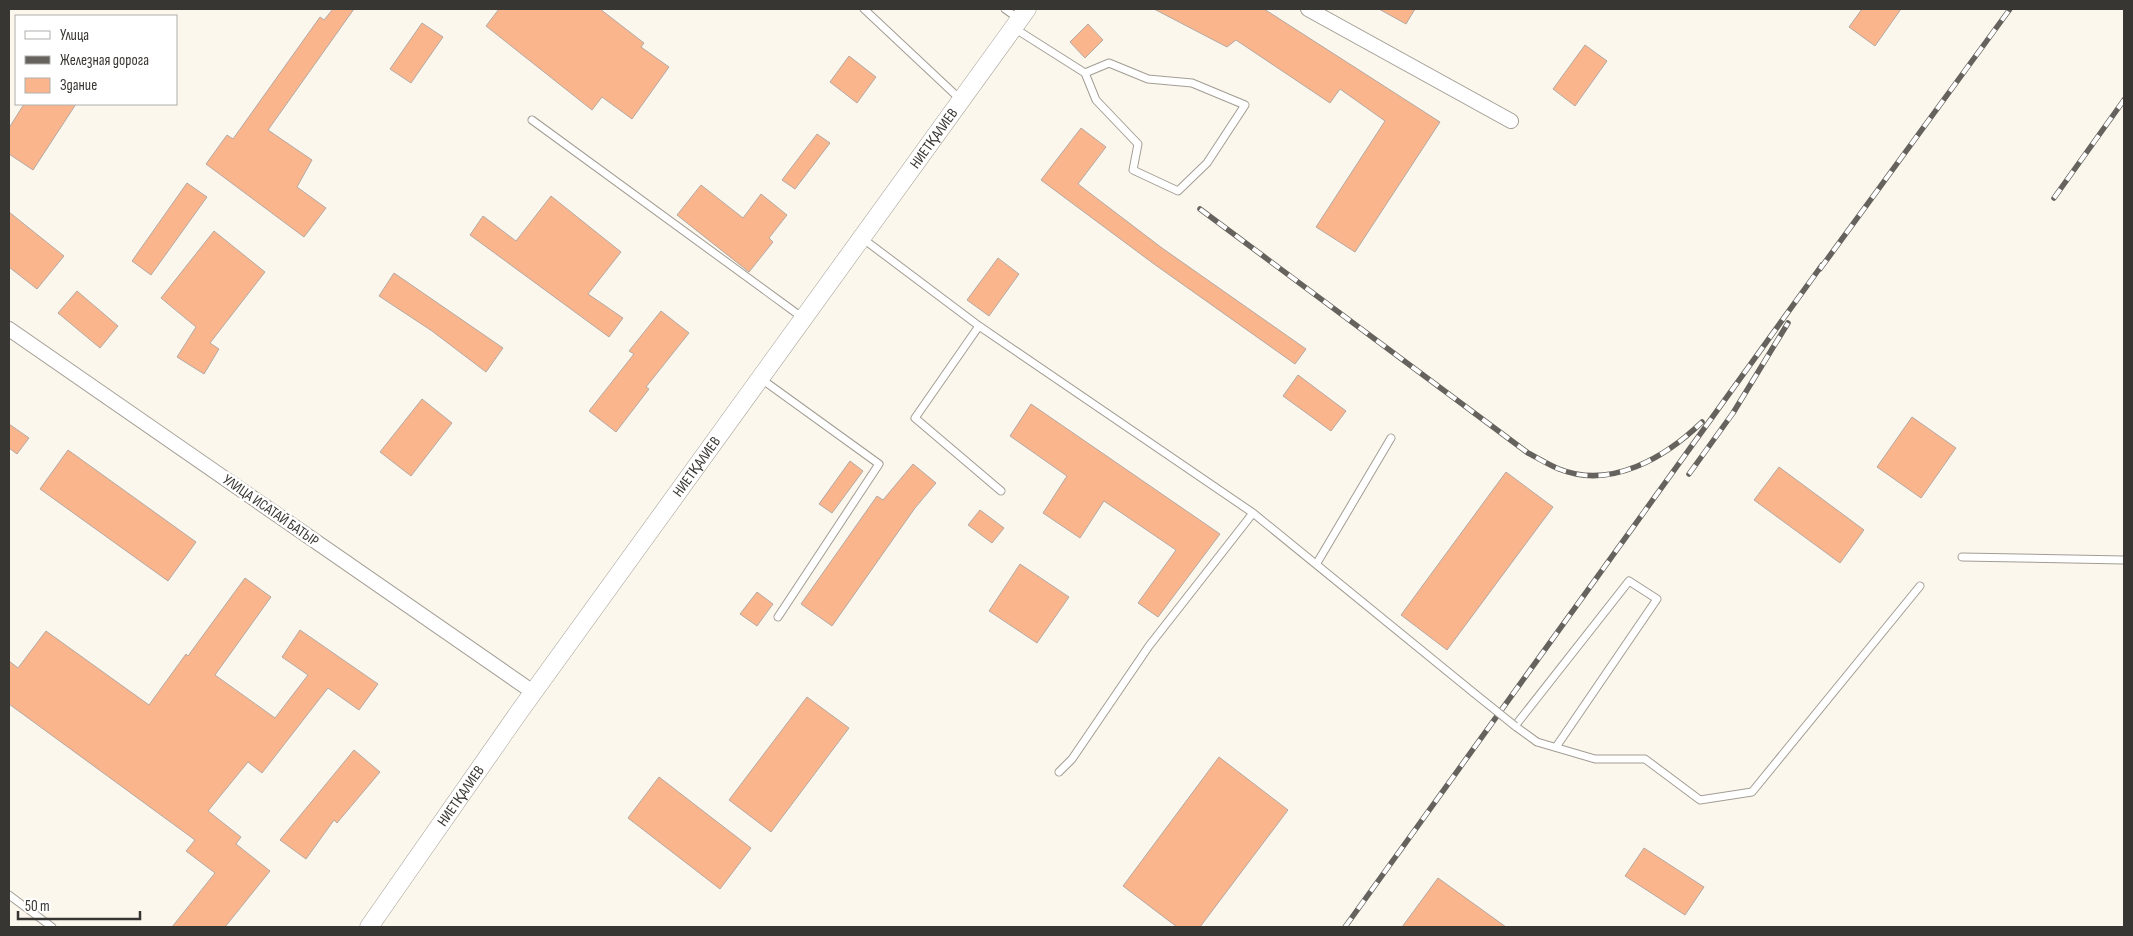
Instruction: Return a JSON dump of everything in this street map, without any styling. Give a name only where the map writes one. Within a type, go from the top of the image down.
[{"type":"street","points":[[1308,9],[1511,121]]},
{"type":"street","name":"НИЕТҚАЛИЕВ","points":[[369,927],[533,692],[1020,19]]},
{"type":"street","name":"УЛИЦА ИСАТАЙ БАТЫР","points":[[9,329],[533,692]]},
{"type":"lane","points":[[864,9],[961,100]]},
{"type":"lane","points":[[1005,9],[1020,19],[1085,73],[1096,100],[1138,144],[1133,170],[1178,191],[1207,163],[1245,105],[1192,83],[1148,79],[1109,63],[1085,73]]},
{"type":"lane","points":[[532,120],[803,318]]},
{"type":"lane","points":[[862,238],[979,326],[1253,513],[1537,742],[1595,758],[1645,759],[1700,800],[1752,792],[1920,586]]},
{"type":"lane","points":[[979,326],[915,418],[1000,491]]},
{"type":"lane","points":[[760,378],[879,464],[778,617]]},
{"type":"lane","points":[[1317,564],[1391,438]]},
{"type":"lane","points":[[1059,772],[1072,759],[1149,646],[1253,513]]},
{"type":"lane","points":[[1962,558],[2124,560]]},
{"type":"lane","points":[[1515,726],[1629,581],[1657,599],[1556,748]]},
{"type":"lane","points":[[9,895],[52,927]]},
{"type":"building","points":[[333,9],[354,9],[268,130],[312,160],[297,187],[326,208],[304,237],[206,164],[227,135],[233,139],[320,17],[324,20]]},
{"type":"building","points":[[499,9],[600,9],[644,43],[641,47],[669,67],[632,119],[602,97],[592,110],[486,26]]},
{"type":"building","points":[[1154,9],[1264,9],[1440,122],[1355,252],[1316,227],[1385,121],[1340,89],[1330,103],[1236,40],[1227,47]]},
{"type":"building","points":[[1379,9],[1415,9],[1406,24]]},
{"type":"building","points":[[1862,9],[1901,9],[1875,46],[1849,27]]},
{"type":"building","points":[[422,23],[443,37],[411,83],[390,69]]},
{"type":"building","points":[[1088,24],[1103,40],[1085,58],[1070,42]]},
{"type":"building","points":[[1585,45],[1607,61],[1575,106],[1553,89]]},
{"type":"building","points":[[849,56],[876,77],[857,103],[830,82]]},
{"type":"building","points":[[23,105],[75,105],[33,170],[9,154],[9,128]]},
{"type":"building","points":[[1081,128],[1106,147],[1078,184],[1162,248],[1306,349],[1295,364],[1154,264],[1041,180]]},
{"type":"building","points":[[817,134],[830,143],[795,189],[782,180]]},
{"type":"building","points":[[187,183],[207,197],[151,275],[132,261]]},
{"type":"building","points":[[701,185],[743,218],[761,194],[787,215],[769,238],[773,242],[749,272],[677,215]]},
{"type":"building","points":[[551,196],[621,252],[588,294],[623,318],[609,337],[470,235],[483,216],[516,241]]},
{"type":"building","points":[[9,212],[64,256],[37,289],[9,267]]},
{"type":"building","points":[[214,231],[265,272],[210,343],[219,349],[204,374],[177,357],[196,327],[161,298]]},
{"type":"building","points":[[998,258],[1019,274],[989,316],[967,300]]},
{"type":"building","points":[[394,273],[503,348],[486,372],[432,331],[379,296]]},
{"type":"building","points":[[77,291],[118,326],[100,348],[58,313]]},
{"type":"building","points":[[661,311],[689,333],[646,387],[649,389],[616,432],[589,411],[634,354],[629,351]]},
{"type":"building","points":[[1298,375],[1346,411],[1331,431],[1283,396]]},
{"type":"building","points":[[422,399],[452,423],[411,476],[380,452]]},
{"type":"building","points":[[1031,404],[1220,534],[1158,617],[1138,603],[1176,550],[1104,501],[1080,538],[1043,513],[1067,476],[1010,436]]},
{"type":"building","points":[[1912,417],[1956,448],[1921,498],[1877,467]]},
{"type":"building","points":[[9,424],[29,438],[17,454],[9,448]]},
{"type":"building","points":[[68,450],[196,542],[168,581],[40,489]]},
{"type":"building","points":[[850,461],[863,471],[832,513],[819,504]]},
{"type":"building","points":[[913,464],[936,483],[915,508],[832,626],[801,604],[877,496],[883,500]]},
{"type":"building","points":[[1779,467],[1864,530],[1840,563],[1754,500]]},
{"type":"building","points":[[1506,472],[1553,507],[1447,650],[1401,615]]},
{"type":"building","points":[[980,510],[1004,528],[992,543],[968,525]]},
{"type":"building","points":[[1020,564],[1069,597],[1037,643],[989,611]]},
{"type":"building","points":[[245,578],[271,597],[215,675],[275,718],[308,675],[282,657],[300,630],[378,684],[359,710],[328,688],[262,773],[248,762],[208,811],[241,837],[236,844],[270,871],[225,927],[172,927],[215,873],[186,851],[195,840],[9,704],[9,661],[18,668],[46,631],[149,705],[186,654],[188,656]]},
{"type":"building","points":[[757,592],[773,604],[757,626],[740,614]]},
{"type":"building","points":[[807,697],[849,728],[771,832],[729,800]]},
{"type":"building","points":[[354,750],[380,772],[337,823],[334,820],[306,859],[280,840]]},
{"type":"building","points":[[1219,757],[1288,810],[1200,927],[1177,927],[1123,886]]},
{"type":"building","points":[[659,777],[751,848],[720,889],[628,818]]},
{"type":"building","points":[[1644,848],[1704,887],[1685,915],[1625,876]]},
{"type":"building","points":[[1438,878],[1506,927],[1402,927]]},
{"type":"railway","points":[[1820,269],[2010,9]]},
{"type":"railway","points":[[2054,198],[2124,100]]},
{"type":"railway","points":[[1200,209],[1528,453],[1559,469],[1579,474],[1618,473],[1655,458],[1688,435],[1702,422]]},
{"type":"railway","points":[[1345,927],[1822,265]]},
{"type":"railway","points":[[1689,474],[1733,413],[1788,323]]}]
